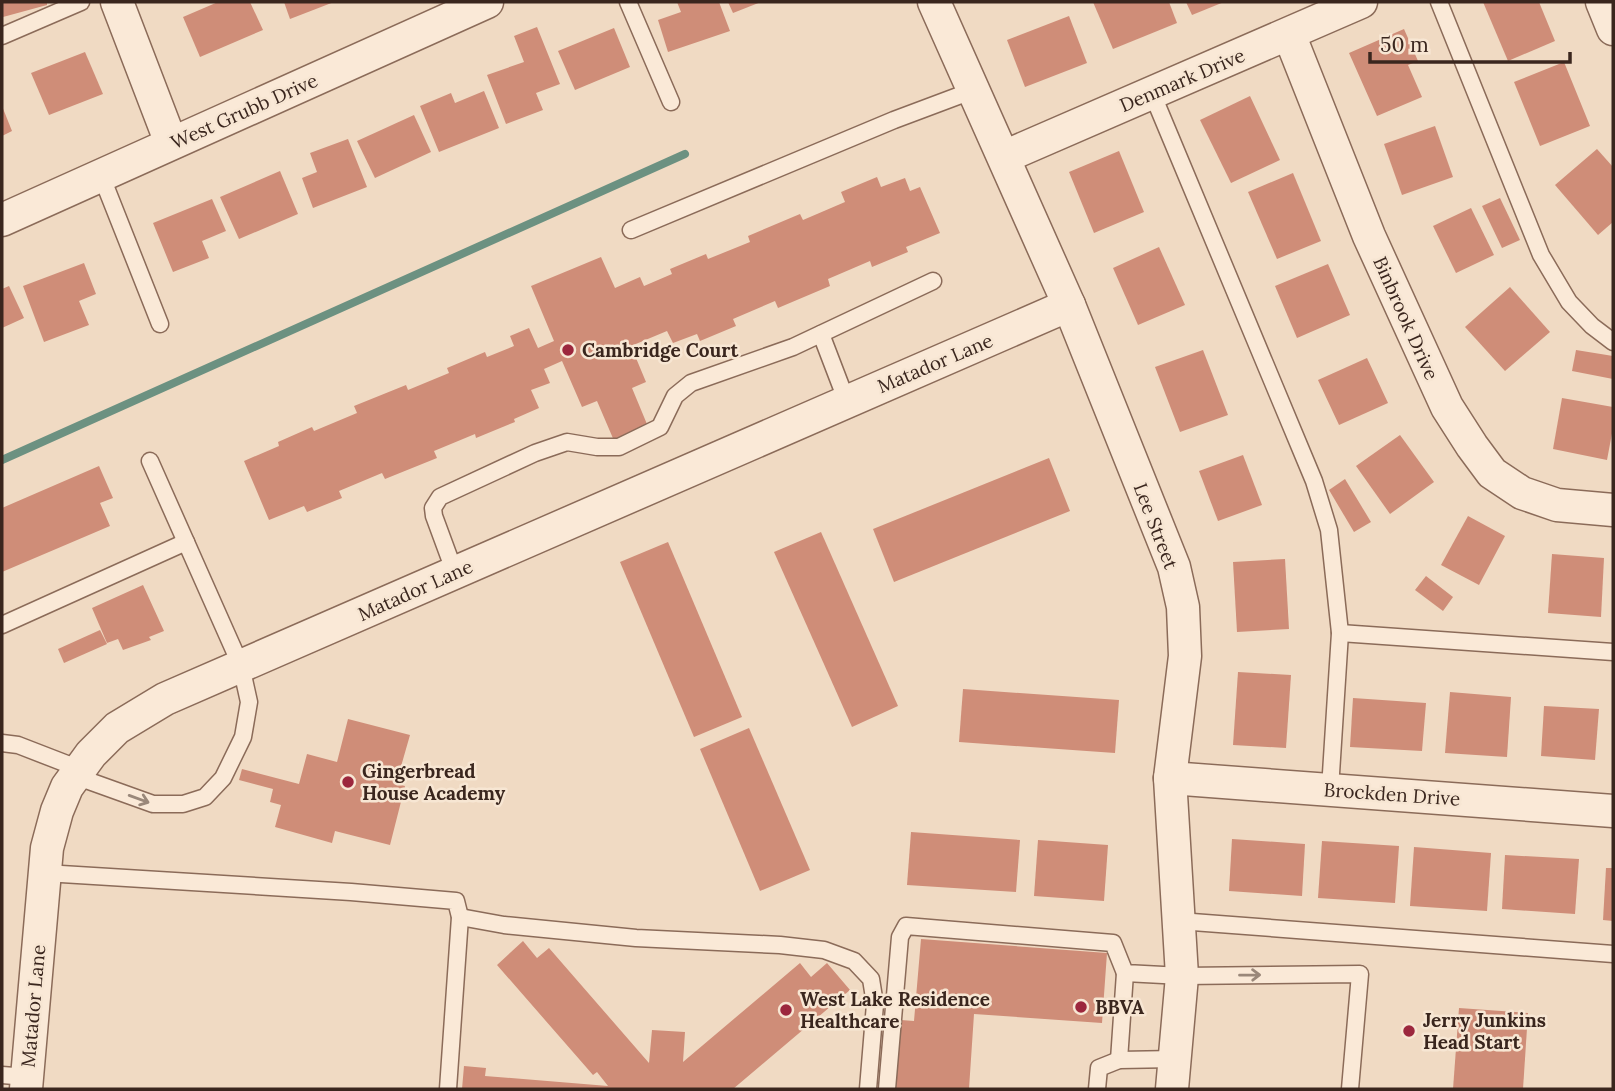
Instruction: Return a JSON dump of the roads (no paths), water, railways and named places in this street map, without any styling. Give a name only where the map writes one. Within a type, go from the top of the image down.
[{"type":"street","points":[[117,2],[171,144]]},
{"type":"street","name":"West Grubb Drive","points":[[2,220],[487,2]]},
{"type":"street","name":"Denmark Drive","points":[[1004,157],[1361,2]]},
{"type":"street","points":[[1602,2],[1613,29]]},
{"type":"street","name":"Lee Street","points":[[939,3],[974,90],[1069,305],[1174,567],[1183,607],[1185,656],[1170,778],[1182,976],[1173,1074]]},
{"type":"street","name":"Binbrook Drive","points":[[1289,34],[1369,236],[1447,407],[1472,446],[1492,473],[1522,494],[1557,505],[1613,510]]},
{"type":"street","name":"Matador Lane","points":[[18,1081],[47,848],[57,811],[67,787],[77,773],[117,728],[165,699],[1069,305]]},
{"type":"street","name":"Brockden Drive","points":[[1170,778],[1613,811]]},
{"type":"lane","points":[[2,36],[81,2]]},
{"type":"lane","points":[[628,2],[671,102]]},
{"type":"lane","points":[[1439,2],[1541,255],[1569,302],[1592,326],[1613,342]]},
{"type":"lane","points":[[631,230],[894,120],[974,90]]},
{"type":"lane","points":[[1152,93],[1314,481],[1329,530],[1340,633],[1330,789]]},
{"type":"lane","points":[[101,175],[160,324]]},
{"type":"lane","points":[[454,573],[434,516],[433,508],[440,497],[535,453],[567,442],[597,447],[619,447],[660,427],[675,396],[691,383],[793,347],[933,281]]},
{"type":"lane","points":[[821,334],[847,402]]},
{"type":"lane","points":[[2,743],[18,745],[153,804],[183,804],[205,797],[223,778],[243,737],[249,702],[242,666],[150,461]]},
{"type":"lane","points":[[2,625],[186,542]]},
{"type":"lane","points":[[1340,633],[1613,652]]},
{"type":"lane","points":[[45,873],[456,901],[460,917],[448,1089]]},
{"type":"lane","points":[[460,917],[504,925],[636,938],[824,950],[854,961],[872,979],[875,1004],[869,1089]]},
{"type":"lane","points":[[1179,921],[1613,954]]},
{"type":"lane","points":[[887,1089],[900,937],[906,926],[1113,943],[1125,973],[1119,1060]]},
{"type":"lane","points":[[1125,973],[1182,976],[1360,974],[1350,1089]]},
{"type":"lane","points":[[1097,1089],[1099,1068],[1119,1060],[1173,1074]]},
{"type":"waterway","points":[[2,460],[685,154]]},
{"type":"place","name":"Cambridge Court","points":[[568,350]]},
{"type":"place","name":"Gingerbread House Academy","points":[[348,782]]},
{"type":"place","name":"BBVA","points":[[1081,1007]]},
{"type":"place","name":"West Lake Residence Healthcare","points":[[786,1010]]},
{"type":"place","name":"Jerry Junkins Head Start","points":[[1409,1031]]}]
